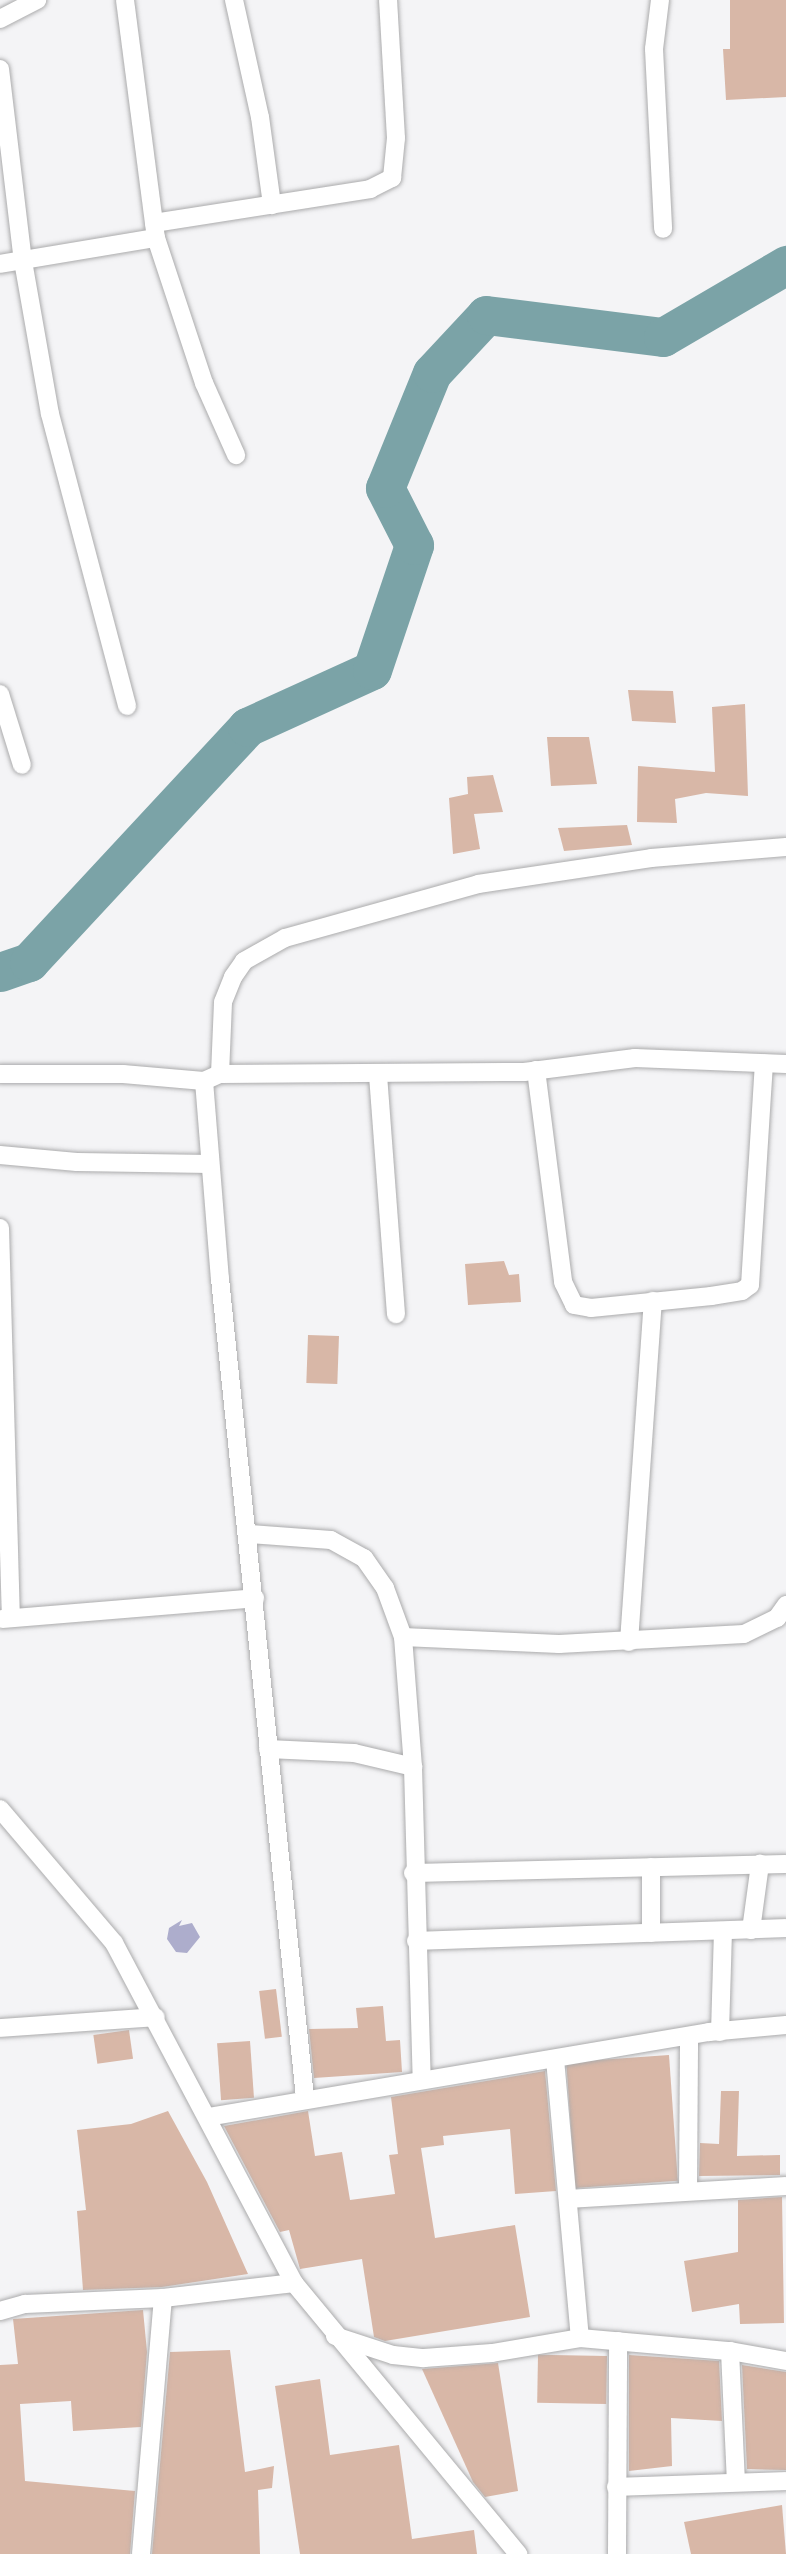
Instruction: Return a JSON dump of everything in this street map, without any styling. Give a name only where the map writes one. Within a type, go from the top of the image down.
[{"type":"street","points":[[0,19],[38,0]]},
{"type":"street","points":[[125,0],[155,230],[204,383],[236,454]]},
{"type":"street","points":[[234,0],[260,117],[272,205]]},
{"type":"street","points":[[0,264],[23,261],[272,205],[370,189],[392,178],[396,138],[388,0]]},
{"type":"street","points":[[660,0],[654,49],[663,229]]},
{"type":"street","points":[[0,69],[23,261],[50,414],[127,706]]},
{"type":"street","points":[[0,694],[22,765]]},
{"type":"street","points":[[305,2098],[268,1749],[250,1534],[210,1164],[212,1077],[223,1002],[233,977],[244,962],[285,939],[478,884],[651,858],[786,847]]},
{"type":"street","points":[[0,1074],[212,1077],[378,1075],[536,1070],[635,1058],[786,1064]]},
{"type":"street","points":[[536,1070],[563,1282],[574,1305],[591,1308],[742,1291],[754,1279],[764,1063]]},
{"type":"street","points":[[378,1075],[396,1314]]},
{"type":"street","points":[[0,1155],[77,1162],[210,1164]]},
{"type":"street","points":[[0,1228],[6,1619],[255,1598]]},
{"type":"street","points":[[628,1642],[653,1301]]},
{"type":"street","points":[[250,1534],[331,1540],[364,1558],[384,1588],[403,1637],[413,1767],[413,1873],[422,2080]]},
{"type":"street","points":[[403,1637],[559,1644],[628,1642],[744,1634],[783,1614]]},
{"type":"street","points":[[268,1749],[354,1753],[413,1767]]},
{"type":"street","points":[[0,1809],[114,1943],[156,2017],[294,2283],[335,2336],[518,2554]]},
{"type":"street","points":[[413,1873],[786,1863]]},
{"type":"street","points":[[751,1930],[760,1864]]},
{"type":"street","points":[[651,1867],[651,1933]]},
{"type":"street","points":[[416,1941],[786,1928]]},
{"type":"street","points":[[720,2032],[723,1931]]},
{"type":"street","points":[[0,2028],[156,2017]]},
{"type":"street","points":[[208,2117],[305,2098],[689,2036],[786,2025]]},
{"type":"street","points":[[688,2190],[689,2036]]},
{"type":"street","points":[[555,2059],[580,2338]]},
{"type":"street","points":[[568,2199],[688,2190],[786,2186]]},
{"type":"street","points":[[0,2311],[25,2304],[163,2298],[294,2283]]},
{"type":"street","points":[[141,2554],[163,2298]]},
{"type":"street","points":[[335,2336],[393,2355],[424,2358],[492,2353],[580,2338],[730,2351],[786,2361]]},
{"type":"street","points":[[617,2554],[618,2341]]},
{"type":"street","points":[[730,2351],[736,2481]]},
{"type":"street","points":[[616,2487],[786,2481]]},
{"type":"shaded area","points":[[182,1920],[179,1926],[192,1923],[200,1937],[187,1953],[176,1952],[167,1939],[169,1928]]},
{"type":"building","points":[[730,0],[786,0],[786,97],[726,100],[723,49],[730,49]]},
{"type":"building","points":[[628,690],[673,691],[676,723],[632,721]]},
{"type":"building","points":[[745,704],[748,796],[706,793],[675,799],[677,823],[637,822],[638,766],[715,772],[712,707]]},
{"type":"building","points":[[547,737],[589,737],[597,784],[551,786]]},
{"type":"building","points":[[493,775],[503,812],[474,814],[480,849],[453,854],[449,798],[468,794],[467,777]]},
{"type":"building","points":[[627,825],[632,845],[564,851],[558,828]]},
{"type":"building","points":[[504,1261],[509,1275],[519,1274],[521,1302],[468,1305],[465,1264]]},
{"type":"building","points":[[308,1335],[339,1336],[337,1384],[306,1383]]},
{"type":"building","points":[[276,1989],[282,2037],[265,2039],[259,1991]]},
{"type":"building","points":[[383,2006],[386,2041],[400,2040],[402,2072],[314,2078],[309,2029],[358,2028],[356,2008]]},
{"type":"building","points":[[129,2030],[133,2059],[97,2064],[93,2035]]},
{"type":"building","points":[[250,2041],[254,2098],[221,2100],[217,2043]]},
{"type":"building","points":[[669,2055],[678,2181],[575,2188],[566,2062]]},
{"type":"building","points":[[545,2071],[556,2191],[515,2194],[510,2129],[443,2136],[444,2145],[421,2148],[435,2238],[515,2225],[530,2317],[385,2341],[374,2337],[362,2259],[300,2269],[289,2230],[280,2232],[224,2126],[308,2111],[315,2156],[342,2152],[350,2200],[395,2194],[389,2155],[398,2154],[391,2097]]},
{"type":"building","points":[[721,2091],[739,2091],[737,2156],[780,2155],[780,2175],[699,2176],[700,2143],[719,2144]]},
{"type":"building","points":[[168,2111],[207,2182],[248,2274],[162,2287],[83,2290],[77,2211],[86,2210],[77,2130],[131,2124]]},
{"type":"building","points":[[782,2197],[784,2323],[740,2324],[739,2304],[692,2312],[684,2261],[738,2252],[738,2200]]},
{"type":"building","points":[[143,2310],[147,2352],[141,2427],[73,2431],[71,2401],[20,2404],[25,2481],[135,2491],[130,2554],[0,2554],[0,2365],[18,2364],[13,2319]]},
{"type":"building","points":[[230,2350],[245,2472],[274,2466],[272,2488],[258,2490],[260,2554],[152,2554],[170,2352]]},
{"type":"building","points":[[538,2355],[607,2356],[606,2404],[537,2403]]},
{"type":"building","points":[[629,2355],[719,2361],[722,2421],[671,2418],[672,2466],[629,2471]]},
{"type":"building","points":[[498,2363],[518,2491],[485,2497],[473,2482],[422,2369]]},
{"type":"building","points":[[742,2365],[786,2372],[786,2470],[747,2469]]},
{"type":"building","points":[[320,2379],[330,2455],[399,2445],[412,2539],[474,2530],[477,2554],[300,2554],[275,2386]]},
{"type":"building","points":[[782,2505],[786,2554],[691,2554],[684,2522]]},
{"type":"waterway","points":[[0,972],[29,962],[247,727],[372,670],[414,545],[385,488],[432,373],[486,315],[663,337],[786,265]]}]
